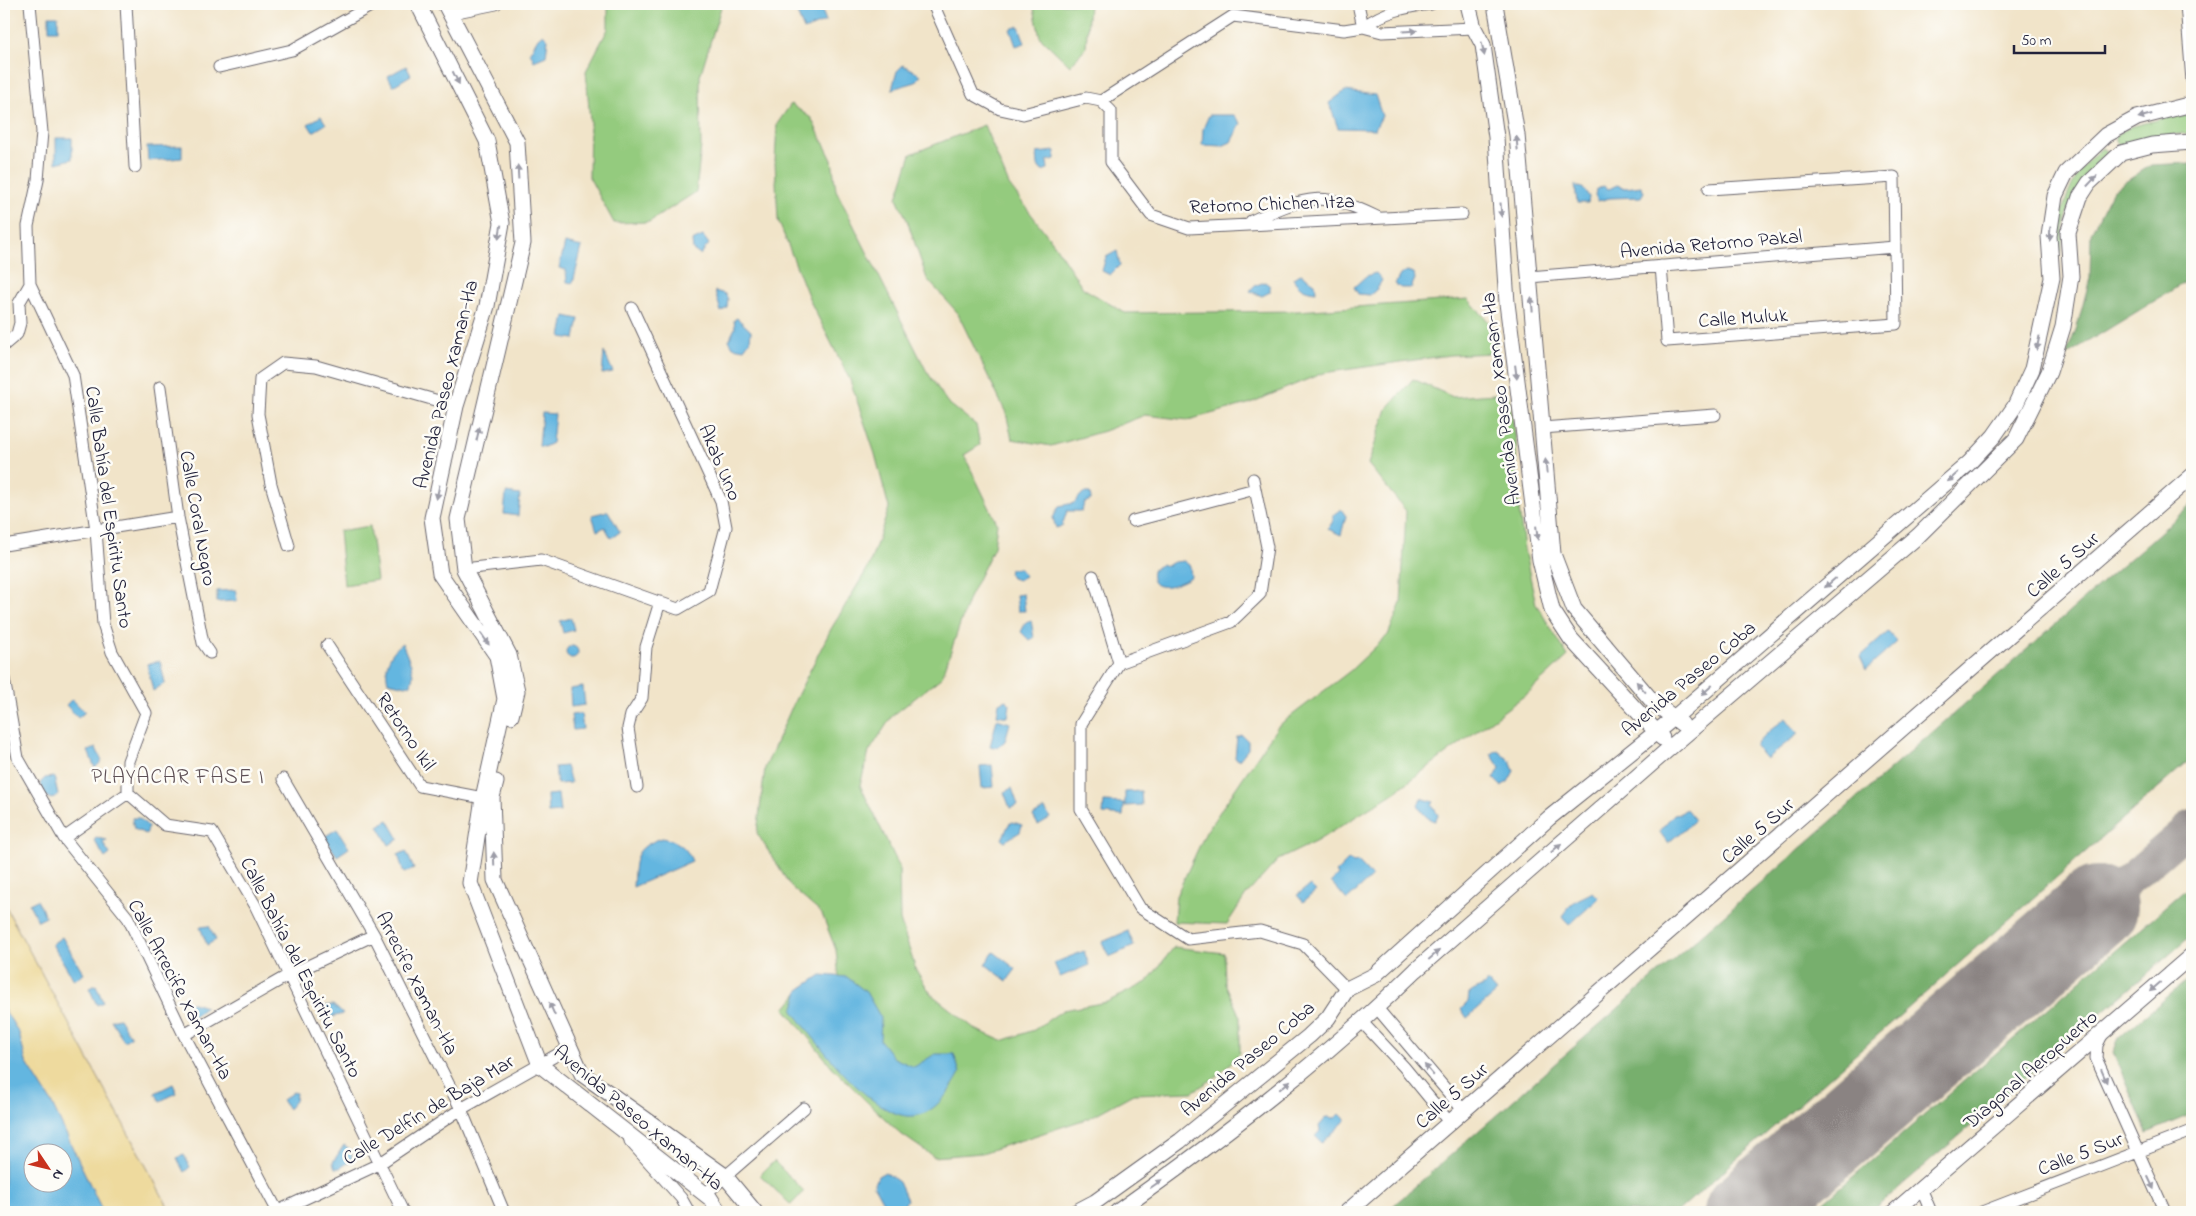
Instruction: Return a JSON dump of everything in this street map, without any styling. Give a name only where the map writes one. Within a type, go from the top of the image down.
[{"type":"main road","name":"Avenida Paseo Xaman-Ha","points":[[418,4],[488,141],[502,223],[488,306],[456,406],[432,518],[440,574],[497,656],[505,700],[482,798],[470,883],[540,1065],[705,1194],[719,1212]]},
{"type":"main road","name":"Avenida Paseo Xaman-Ha","points":[[1468,4],[1474,28],[1484,45],[1496,137],[1507,303],[1540,560],[1552,610],[1571,639],[1655,732],[1672,746]]},
{"type":"main road","name":"Avenida Paseo Xaman-Ha","points":[[1495,4],[1517,135],[1553,554],[1574,609],[1653,702],[1675,717],[1690,731]]},
{"type":"main road","name":"Avenida Paseo Xaman-Ha","points":[[447,7],[517,142],[523,243],[458,519],[464,569],[509,655],[517,691],[492,797],[495,880],[582,1074],[725,1176],[755,1212]]},
{"type":"main road","points":[[439,46],[460,34]]},
{"type":"main road","name":"Avenida Paseo Coba","points":[[1076,1212],[1095,1202],[1180,1142],[1309,1036],[1328,1018],[1347,989],[1375,975],[1549,818],[1675,717],[1975,456],[1994,436],[2018,399],[2032,369],[2052,278],[2049,236],[2055,196],[2066,174],[2106,135],[2122,126],[2137,118],[2192,104]]},
{"type":"main road","name":"Avenida Paseo Coba","points":[[1116,1212],[1215,1143],[1377,1008],[1416,970],[1672,746],[1918,536],[2016,440],[2049,372],[2062,327],[2071,276],[2068,232],[2080,197],[2088,183],[2121,153],[2152,145],[2192,142]]},
{"type":"main road","points":[[2044,314],[2052,325],[2062,327]]},
{"type":"main road","points":[[476,342],[498,348]]},
{"type":"main road","points":[[446,457],[471,461]]},
{"type":"main road","name":"Calle 5 Sur","points":[[1347,1212],[2192,476]]},
{"type":"main road","points":[[1400,952],[1416,970]]},
{"type":"main road","name":"Diagonal Aeropuerto","points":[[1894,1212],[2192,955]]},
{"type":"main road","points":[[1309,1036],[1324,1053]]},
{"type":"street","name":"Calle Bahía del Espiritu Santo","points":[[30,4],[42,132],[38,180],[28,226],[30,284],[73,375],[96,530],[103,624],[112,652],[146,713],[128,761],[128,793],[165,824],[212,832],[254,905],[403,1212]]},
{"type":"street","points":[[126,4],[135,167]]},
{"type":"street","points":[[219,67],[292,50],[374,4]]},
{"type":"street","points":[[447,7],[457,12],[496,4]]},
{"type":"street","points":[[933,4],[973,94],[1000,109],[1023,114],[1086,98],[1101,101],[1231,10],[1344,30],[1363,27],[1398,8],[1431,4]]},
{"type":"street","points":[[1358,4],[1363,27]]},
{"type":"street","points":[[2186,4],[2192,82]]},
{"type":"street","points":[[1363,27],[1382,32],[1474,28]]},
{"type":"street","name":"Retorno Chichen Itza","points":[[1101,101],[1111,111],[1111,162],[1151,215],[1188,228],[1462,214]]},
{"type":"street","points":[[1709,189],[1894,177],[1895,248]]},
{"type":"street","points":[[1245,224],[1294,202],[1310,198],[1326,199],[1361,210],[1378,218]]},
{"type":"street","name":"Avenida Retorno Pakal","points":[[1529,277],[1895,248]]},
{"type":"street","name":"Calle Muluk","points":[[1661,266],[1667,341],[1896,324],[1895,248]]},
{"type":"street","points":[[4,345],[17,334],[20,323],[19,304],[30,284]]},
{"type":"street","name":"Akab Uno","points":[[464,569],[542,560],[678,609],[709,591],[726,527],[721,501],[632,308]]},
{"type":"street","points":[[289,546],[271,484],[258,414],[260,379],[283,363],[316,366],[456,406]]},
{"type":"street","name":"Calle Coral Negro","points":[[160,387],[178,517],[203,643],[210,653]]},
{"type":"street","points":[[1542,428],[1715,415]]},
{"type":"street","points":[[1133,521],[1254,484],[1267,547],[1260,594],[1232,622],[1119,663],[1081,724],[1081,809],[1140,908],[1188,939],[1260,931],[1303,944],[1347,989]]},
{"type":"street","points":[[4,545],[178,517]]},
{"type":"street","points":[[1093,576],[1119,663]]},
{"type":"street","points":[[637,787],[628,728],[631,715],[642,698],[646,647],[660,602]]},
{"type":"street","name":"Retorno Ikil","points":[[327,645],[420,786],[482,798]]},
{"type":"street","name":"Calle Arrecife Xaman-Ha","points":[[4,679],[18,758],[64,838],[128,918],[184,1035],[278,1212]]},
{"type":"street","name":"Arrecife Xaman-Ha","points":[[283,779],[374,935],[461,1109],[504,1212]]},
{"type":"street","points":[[64,838],[128,793]]},
{"type":"street","points":[[184,1035],[287,976],[374,935]]},
{"type":"street","points":[[1377,1008],[1464,1111]]},
{"type":"street","points":[[1361,1021],[1404,1067],[1450,1123]]},
{"type":"street","points":[[2104,1032],[2096,1044],[2096,1058],[2164,1212]]},
{"type":"street","name":"Calle Delfín de Baja Mar","points":[[278,1212],[379,1164],[461,1109],[569,1048]]},
{"type":"street","points":[[705,1194],[804,1108]]},
{"type":"street","points":[[610,1120],[681,1198],[689,1212]]},
{"type":"street","name":"Calle 5 Sur","points":[[1982,1212],[2192,1131]]},
{"type":"street","points":[[1921,1188],[1931,1212]]},
{"type":"green space","points":[[608,4],[722,4],[700,76],[701,146],[696,192],[649,222],[614,223],[589,177],[590,122],[586,71],[608,29]]},
{"type":"green space","points":[[1033,4],[1089,4],[1086,47],[1070,66],[1040,37]]},
{"type":"green space","points":[[791,104],[811,118],[832,160],[836,190],[926,370],[947,402],[976,425],[980,445],[964,455],[997,523],[994,547],[969,598],[942,677],[892,716],[869,752],[860,785],[899,866],[900,920],[916,970],[931,994],[975,1029],[1002,1041],[1034,1030],[1063,1010],[1107,1002],[1147,982],[1174,947],[1224,953],[1225,983],[1240,1017],[1240,1053],[1218,1076],[1192,1092],[1133,1094],[1089,1118],[982,1153],[934,1157],[901,1134],[866,1101],[833,1068],[785,1009],[803,987],[839,978],[836,950],[822,914],[791,887],[757,833],[765,768],[795,700],[831,629],[869,566],[889,508],[875,454],[850,380],[811,303],[778,220],[775,162],[777,124]]},
{"type":"green space","points":[[2171,116],[2192,116],[2192,133],[2145,137],[2121,146],[2116,142],[2116,135],[2130,127]]},
{"type":"green space","points":[[984,125],[1009,185],[1054,244],[1083,288],[1125,313],[1298,311],[1468,299],[1499,333],[1493,353],[1450,355],[1323,373],[1248,404],[1188,420],[1145,415],[1104,431],[1051,446],[1012,439],[1006,413],[957,312],[927,279],[907,220],[897,198],[911,154]]},
{"type":"green space","points":[[2102,148],[2107,152],[2087,175],[2069,209],[2061,252],[2059,253],[2054,250],[2063,207],[2068,194],[2082,169]]},
{"type":"green space","points":[[2192,163],[2192,278],[2066,355],[2077,327],[2090,278],[2091,233],[2113,190],[2151,165]]},
{"type":"green space","points":[[1413,379],[1453,397],[1508,393],[1516,439],[1517,492],[1524,549],[1536,604],[1568,656],[1528,693],[1392,794],[1317,841],[1278,860],[1246,895],[1227,924],[1174,922],[1176,896],[1206,832],[1278,726],[1350,671],[1388,635],[1401,603],[1406,511],[1368,464],[1387,409]]},
{"type":"green space","points":[[2190,506],[2192,508],[2192,758],[1677,1212],[1386,1212]]},
{"type":"green space","points":[[370,526],[377,580],[344,585],[339,531]]},
{"type":"green space","points":[[2192,884],[2192,935],[1871,1212],[1812,1212]]},
{"type":"green space","points":[[2192,976],[2192,1114],[2147,1133],[2113,1052],[2120,1037]]},
{"type":"green space","points":[[774,1161],[804,1191],[791,1205],[760,1175]]},
{"type":"sand","points":[[4,904],[171,1212],[103,1212],[50,1100],[26,1062],[19,1033],[4,1009]]},
{"type":"water","points":[[793,4],[832,4],[821,8],[826,21],[804,30]]},
{"type":"water","points":[[49,16],[58,16],[58,30],[49,30]]},
{"type":"water","points":[[1019,26],[1025,43],[1016,46],[1010,29]]},
{"type":"water","points":[[543,34],[548,39],[546,56],[534,61],[530,52],[538,38]]},
{"type":"water","points":[[903,65],[921,75],[916,82],[892,89],[897,71]]},
{"type":"water","points":[[406,66],[411,75],[393,86],[388,76]]},
{"type":"water","points":[[1345,91],[1375,95],[1382,116],[1375,129],[1338,128],[1329,103]]},
{"type":"water","points":[[1209,115],[1234,115],[1241,123],[1231,142],[1222,146],[1202,145],[1203,129]]},
{"type":"water","points":[[321,116],[326,124],[313,132],[308,124]]},
{"type":"water","points":[[56,138],[72,138],[72,159],[56,163]]},
{"type":"water","points":[[182,146],[182,158],[148,161],[147,147]]},
{"type":"water","points":[[1055,151],[1055,159],[1047,161],[1048,169],[1042,171],[1038,166],[1037,153]]},
{"type":"water","points":[[1575,185],[1584,189],[1589,197],[1588,203],[1577,203]]},
{"type":"water","points":[[1617,185],[1625,188],[1641,186],[1644,192],[1641,197],[1610,198],[1598,201],[1595,195],[1596,190],[1603,186],[1609,189]]},
{"type":"water","points":[[703,236],[709,244],[700,255],[693,250],[692,241]]},
{"type":"water","points":[[565,243],[582,247],[573,283],[567,282],[566,270],[559,268]]},
{"type":"water","points":[[1117,251],[1120,265],[1110,275],[1102,271],[1106,257]]},
{"type":"water","points":[[1407,271],[1414,273],[1415,279],[1411,288],[1401,288],[1395,284],[1400,275]]},
{"type":"water","points":[[1376,273],[1382,280],[1377,289],[1370,295],[1358,294],[1354,287],[1366,276]]},
{"type":"water","points":[[1301,274],[1315,283],[1316,292],[1305,290],[1297,284],[1293,278]]},
{"type":"water","points":[[1265,282],[1270,286],[1270,292],[1262,296],[1250,291],[1254,286]]},
{"type":"water","points":[[715,291],[725,294],[728,299],[727,308],[721,312]]},
{"type":"water","points":[[565,316],[579,319],[575,339],[561,337]]},
{"type":"water","points":[[737,318],[751,331],[750,341],[744,349],[733,347],[729,340],[735,328],[734,320]]},
{"type":"water","points":[[604,352],[613,372],[602,374]]},
{"type":"water","points":[[542,413],[555,414],[552,443],[544,447],[539,446]]},
{"type":"water","points":[[506,493],[520,495],[518,516],[504,514]]},
{"type":"water","points":[[1083,493],[1090,493],[1091,500],[1084,503],[1082,511],[1067,511],[1062,526],[1056,528],[1053,518],[1059,506],[1074,503]]},
{"type":"water","points":[[1341,509],[1346,516],[1341,535],[1328,529],[1333,521],[1333,515]]},
{"type":"water","points":[[608,511],[620,532],[611,538],[605,527],[597,531],[592,515]]},
{"type":"water","points":[[1184,561],[1190,566],[1191,577],[1172,585],[1159,586],[1155,584],[1152,579],[1152,571],[1162,564],[1166,566],[1174,562]]},
{"type":"water","points":[[1019,568],[1025,576],[1018,580],[1012,578],[1009,574],[1010,569]]},
{"type":"water","points":[[236,590],[237,601],[217,602],[217,591]]},
{"type":"water","points":[[1023,594],[1025,611],[1018,611],[1016,595]]},
{"type":"water","points":[[571,618],[574,630],[563,633],[560,621]]},
{"type":"water","points":[[1031,620],[1034,638],[1029,640],[1021,632],[1026,622]]},
{"type":"water","points":[[1888,632],[1897,642],[1866,670],[1860,657]]},
{"type":"water","points":[[402,643],[413,675],[411,684],[406,686],[388,682],[387,676],[387,666],[391,656]]},
{"type":"water","points":[[572,646],[578,652],[572,658],[566,652]]},
{"type":"water","points":[[160,661],[165,683],[153,691],[147,664]]},
{"type":"water","points":[[583,687],[585,705],[571,707],[570,689]]},
{"type":"water","points":[[72,699],[85,712],[78,718],[66,705]]},
{"type":"water","points":[[1006,700],[1010,704],[1008,717],[997,715],[999,703]]},
{"type":"water","points":[[581,714],[583,729],[573,730],[571,715]]},
{"type":"water","points":[[1786,718],[1798,734],[1766,759],[1755,746],[1768,732]]},
{"type":"water","points":[[997,719],[1010,723],[1005,741],[997,748],[990,746]]},
{"type":"water","points":[[1242,735],[1248,741],[1248,749],[1239,760],[1235,758],[1237,737]]},
{"type":"water","points":[[96,748],[102,761],[95,768],[88,751]]},
{"type":"water","points":[[1498,750],[1510,761],[1514,771],[1508,782],[1501,786],[1494,779],[1500,768],[1491,754]]},
{"type":"water","points":[[992,765],[994,787],[982,788],[980,766]]},
{"type":"water","points":[[566,766],[571,783],[557,784],[555,767]]},
{"type":"water","points":[[54,777],[58,795],[51,799],[46,796],[40,783],[45,778]]},
{"type":"water","points":[[1012,788],[1018,805],[1010,808],[1004,792]]},
{"type":"water","points":[[1141,791],[1142,805],[1125,806],[1125,792]]},
{"type":"water","points":[[558,794],[560,812],[548,813],[547,795]]},
{"type":"water","points":[[1421,798],[1434,802],[1432,805],[1438,815],[1435,821],[1427,817],[1419,808],[1418,805]]},
{"type":"water","points":[[1104,802],[1124,803],[1123,816],[1103,814]]},
{"type":"water","points":[[1045,809],[1050,818],[1038,825],[1033,816]]},
{"type":"water","points":[[1686,809],[1695,820],[1668,843],[1659,831],[1674,814],[1681,813]]},
{"type":"water","points":[[132,818],[139,818],[149,827],[146,834],[134,829]]},
{"type":"water","points":[[388,820],[399,839],[389,845],[378,826]]},
{"type":"water","points":[[1013,822],[1022,825],[1020,832],[1005,841],[1002,839],[1009,824]]},
{"type":"water","points":[[337,829],[349,848],[337,856],[324,837]]},
{"type":"water","points":[[96,838],[107,840],[103,843],[110,854],[105,858],[94,840]]},
{"type":"water","points":[[662,838],[681,845],[687,851],[692,861],[633,887],[637,855],[646,846]]},
{"type":"water","points":[[406,851],[414,869],[404,873],[398,855]]},
{"type":"water","points":[[1349,859],[1353,863],[1358,862],[1372,877],[1347,900],[1331,882],[1338,875],[1336,872]]},
{"type":"water","points":[[1310,885],[1316,891],[1303,902],[1297,895]]},
{"type":"water","points":[[1593,892],[1599,898],[1569,925],[1562,916],[1566,910],[1579,899]]},
{"type":"water","points":[[37,900],[46,917],[38,921],[29,904]]},
{"type":"water","points":[[209,926],[216,940],[207,945],[200,927]]},
{"type":"water","points":[[1128,931],[1134,946],[1109,957],[1102,942]]},
{"type":"water","points":[[62,937],[84,974],[74,980],[52,944]]},
{"type":"water","points":[[1084,951],[1089,965],[1060,977],[1054,963]]},
{"type":"water","points":[[994,952],[1016,969],[1007,981],[985,964]]},
{"type":"water","points":[[821,975],[847,977],[866,992],[881,1018],[880,1040],[894,1058],[914,1067],[935,1054],[954,1054],[960,1073],[947,1094],[929,1111],[914,1116],[898,1114],[881,1106],[863,1093],[846,1076],[815,1040],[793,1011],[799,990]]},
{"type":"water","points":[[1488,982],[1497,992],[1467,1018],[1461,1009],[1468,1002],[1469,994]]},
{"type":"water","points":[[96,985],[103,1002],[97,1005],[89,988]]},
{"type":"water","points":[[189,1002],[206,1007],[194,1016],[186,1013],[182,1008]]},
{"type":"water","points":[[333,1005],[343,1014],[320,1020],[318,1007]]},
{"type":"water","points":[[4,1009],[19,1033],[26,1062],[50,1100],[71,1144],[22,1144],[22,1194],[72,1194],[72,1146],[103,1212],[4,1212]]},
{"type":"water","points":[[119,1018],[131,1037],[124,1041],[111,1020]]},
{"type":"water","points":[[173,1084],[177,1093],[160,1101],[155,1093]]},
{"type":"water","points":[[293,1092],[296,1093],[295,1101],[288,1109],[282,1100]]},
{"type":"water","points":[[1340,1114],[1346,1120],[1322,1143],[1315,1136],[1320,1131],[1319,1126],[1327,1117],[1335,1118]]},
{"type":"water","points":[[344,1145],[351,1150],[352,1160],[340,1168],[335,1168],[333,1162]]},
{"type":"water","points":[[184,1155],[190,1167],[184,1172],[177,1158]]},
{"type":"water","points":[[885,1172],[899,1182],[907,1200],[901,1210],[884,1204],[874,1186],[878,1176]]},
{"type":"taxiway","points":[[2097,907],[2192,826]]},
{"type":"runway","points":[[1745,1212],[2097,907]]},
{"type":"district","name":"PLAYACAR FASE I","points":[[178,776]]}]
